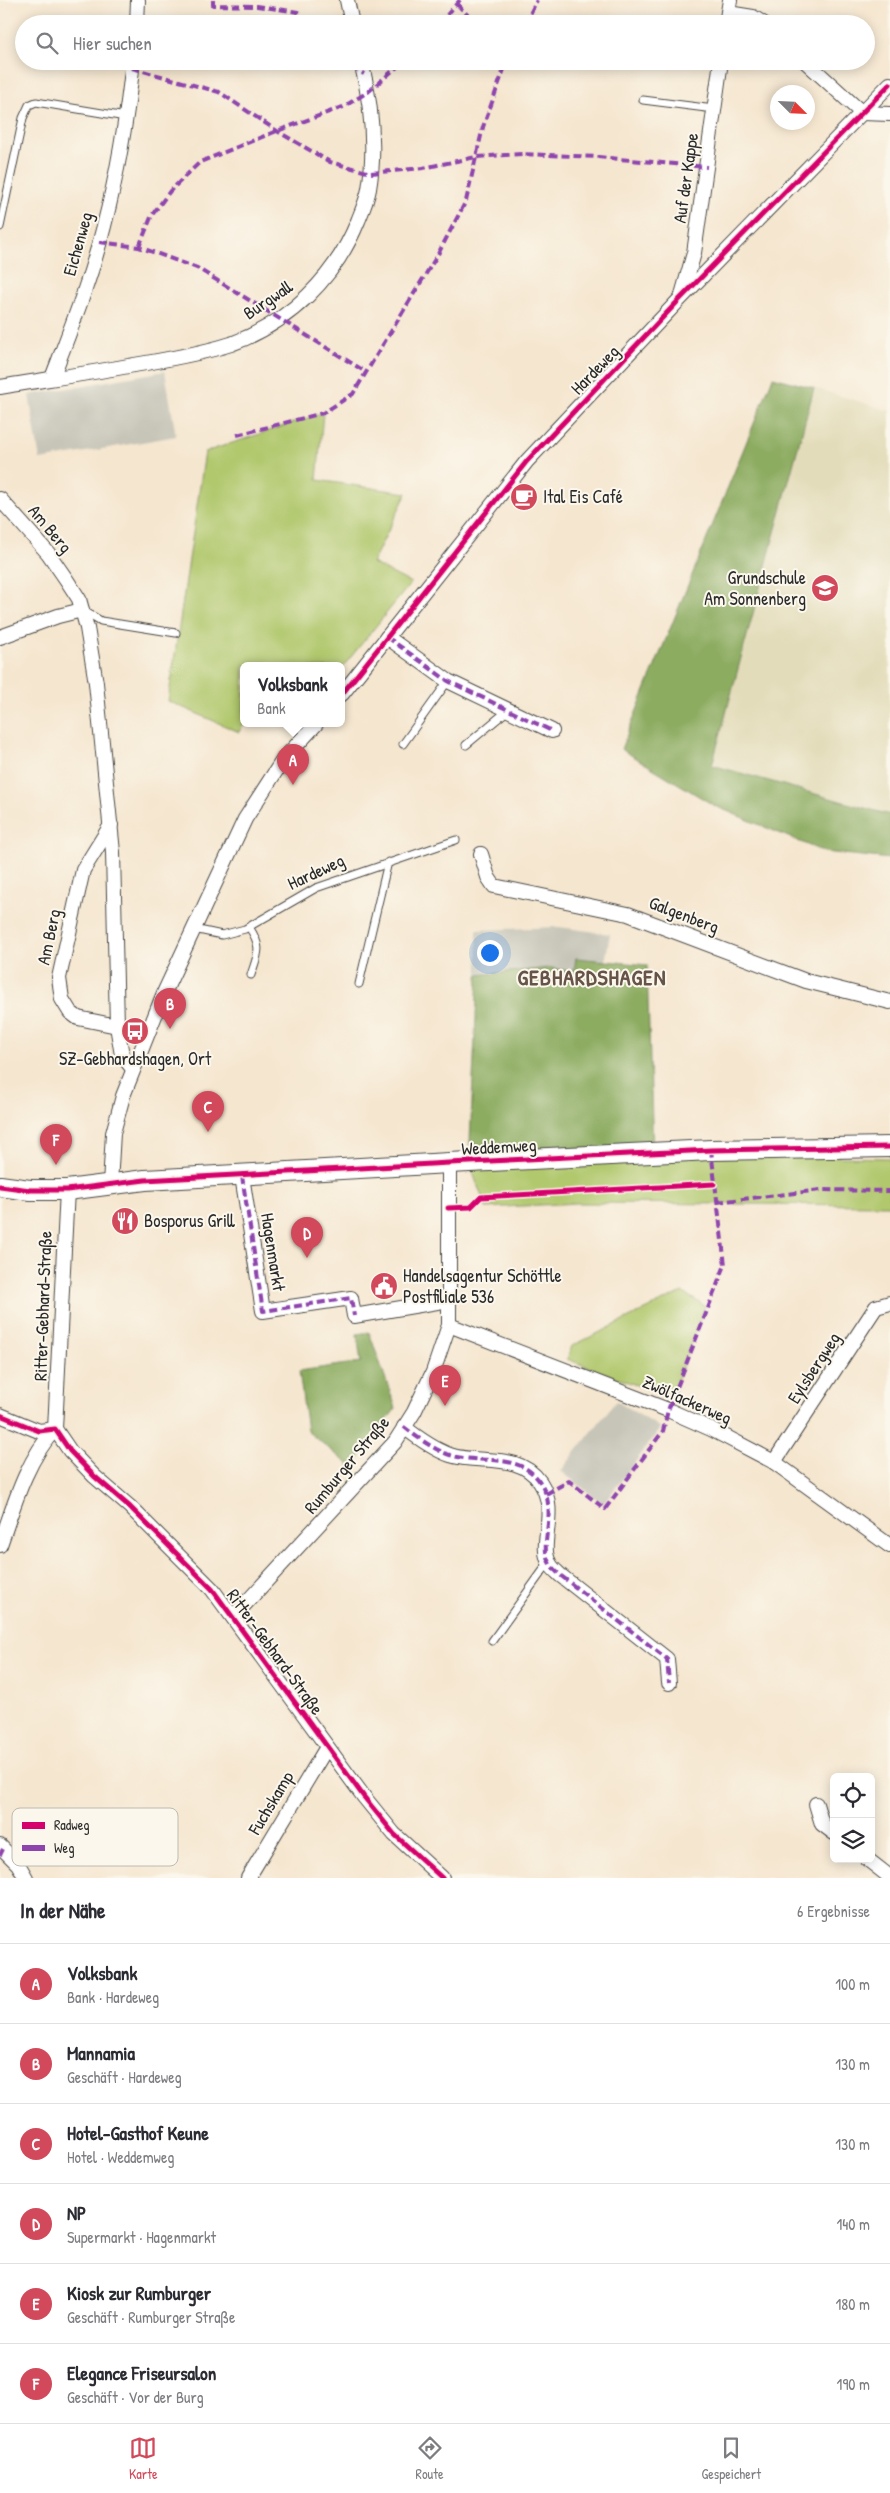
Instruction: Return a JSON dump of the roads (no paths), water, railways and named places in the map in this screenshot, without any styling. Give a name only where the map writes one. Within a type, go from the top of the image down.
[{"type":"main road","name":"Weddemweg","points":[[0,1186],[30,1190],[67,1190],[145,1180],[449,1163],[731,1149],[890,1147]]},
{"type":"street","points":[[137,15],[138,0]]},
{"type":"street","points":[[347,0],[350,15]]},
{"type":"street","points":[[728,12],[744,15]]},
{"type":"street","name":"Eichenweg","points":[[52,378],[89,278],[104,227],[126,117],[132,70]]},
{"type":"street","name":"Burgwall","points":[[0,387],[194,354],[233,343],[278,320],[301,303],[323,281],[351,238],[369,191],[373,148],[368,92],[363,70]]},
{"type":"street","name":"Auf der Kappe","points":[[681,298],[694,253],[720,70]]},
{"type":"street","points":[[815,70],[862,113],[890,114]]},
{"type":"street","name":"Hardeweg","points":[[345,690],[504,488],[681,298],[890,84]]},
{"type":"street","name":"Am Berg","points":[[0,500],[48,553],[79,599],[91,648],[111,825],[116,898],[117,1026],[122,1055],[133,1069]]},
{"type":"street","points":[[0,637],[58,616],[82,610]]},
{"type":"street","points":[[387,638],[448,681],[552,731]]},
{"type":"street","points":[[110,1184],[113,1132],[123,1096],[164,994],[245,819],[283,760],[313,727]]},
{"type":"street","name":"Am Berg","points":[[111,825],[83,870],[59,978],[62,999],[70,1012],[78,1018],[117,1026]]},
{"type":"street","name":"Galgenberg","points":[[481,854],[488,877],[494,886],[628,914],[806,981],[890,1002]]},
{"type":"street","name":"Rumburger Straße","points":[[234,1617],[356,1487],[395,1442],[433,1372],[449,1325],[449,1163]]},
{"type":"street","name":"Hagenmarkt","points":[[242,1176],[263,1311],[351,1298],[354,1316],[449,1300]]},
{"type":"street","name":"Ritter-Gebhard-Straße","points":[[67,1190],[56,1429],[70,1451],[200,1577],[234,1617],[327,1747],[394,1834],[438,1877]]},
{"type":"street","name":"Eylsbergweg","points":[[774,1462],[876,1307],[890,1303]]},
{"type":"street","name":"Zwölfackerweg","points":[[449,1325],[668,1410],[774,1462],[890,1546]]},
{"type":"street","points":[[0,1415],[39,1431],[56,1429]]},
{"type":"street","points":[[404,1427],[424,1442],[451,1455],[501,1460],[529,1470],[540,1481],[550,1507],[546,1545],[549,1562],[574,1587],[667,1659],[669,1682]]},
{"type":"street","points":[[0,1544],[30,1465],[43,1443],[56,1429]]},
{"type":"street","name":"Fuchskamp","points":[[248,1878],[327,1747]]},
{"type":"street","points":[[816,1804],[822,1824],[830,1830]]},
{"type":"street","points":[[0,1846],[12,1858]]},
{"type":"street","points":[[872,1863],[890,1877]]},
{"type":"street","points":[[19,1866],[26,1878]]},
{"type":"lane","points":[[643,100],[714,109]]},
{"type":"lane","points":[[0,227],[23,118],[29,105],[36,102],[126,117]]},
{"type":"lane","points":[[82,610],[101,621],[176,633]]},
{"type":"lane","points":[[403,744],[448,681]]},
{"type":"lane","points":[[466,744],[507,711]]},
{"type":"lane","name":"Hardeweg","points":[[194,929],[222,935],[249,928],[316,888],[456,840]]},
{"type":"lane","points":[[359,984],[388,862]]},
{"type":"lane","points":[[249,928],[258,940],[260,949],[251,975]]},
{"type":"lane","points":[[492,1641],[549,1562]]},
{"type":"place","name":"Ital Eis Café","points":[[524,497]]},
{"type":"place","name":"Grundschule Am Sonnenberg","points":[[825,588]]},
{"type":"place","name":"Volksbank","points":[[293,785]]},
{"type":"place","name":"Mannamia","points":[[170,1029]]},
{"type":"place","name":"SZ-Gebhardshagen, Ort","points":[[135,1031]]},
{"type":"place","name":"Hotel-Gasthof Keune","points":[[208,1132]]},
{"type":"place","name":"Elegance Friseursalon","points":[[56,1165]]},
{"type":"place","name":"Bosporus Grill","points":[[125,1221]]},
{"type":"place","name":"NP","points":[[307,1258]]},
{"type":"place","name":"Handelsagentur Schöttle Postfiliale 536","points":[[384,1286]]},
{"type":"place","name":"Kiosk zur Rumburger","points":[[445,1406]]},
{"type":"district","name":"GEBHARDSHAGEN","points":[[592,977]]}]
